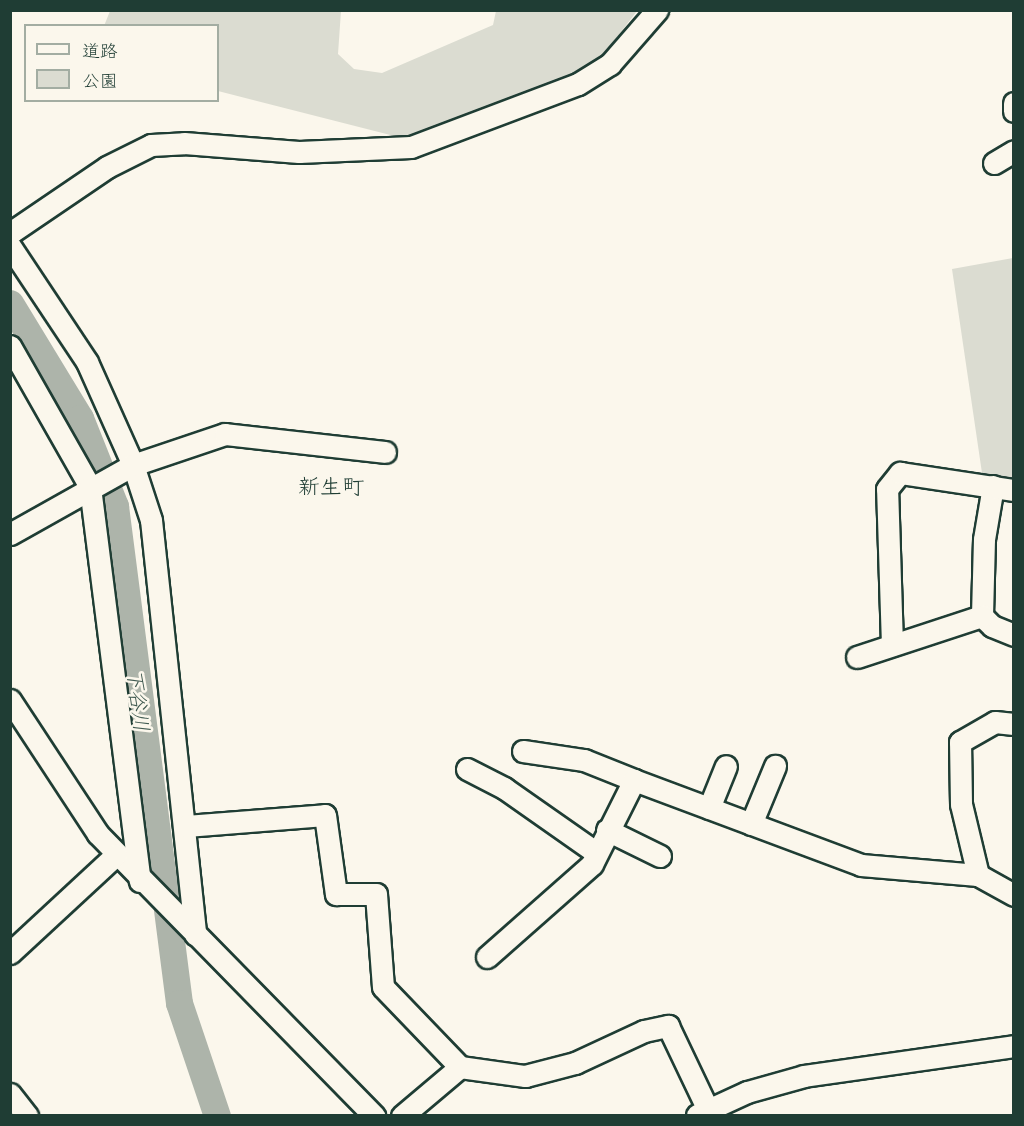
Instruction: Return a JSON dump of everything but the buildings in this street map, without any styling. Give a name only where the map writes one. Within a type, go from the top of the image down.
[{"type":"street","points":[[10,233],[107,167],[151,145],[184,143],[298,152],[411,147],[578,84],[610,64],[657,10]]},
{"type":"street","points":[[1014,103],[1014,111]]},
{"type":"street","points":[[994,163],[1014,151]]},
{"type":"street","points":[[10,246],[87,362],[133,465],[151,520],[186,826],[192,931]]},
{"type":"street","points":[[10,346],[90,487],[145,885]]},
{"type":"street","points":[[11,534],[90,487],[133,465],[225,434],[385,452]]},
{"type":"street","points":[[892,645],[887,489],[900,473],[1003,488],[984,539],[982,615],[992,626],[1014,635]]},
{"type":"street","points":[[857,657],[982,615]]},
{"type":"street","points":[[10,700],[98,834],[116,855],[374,1116]]},
{"type":"street","points":[[978,875],[961,804],[960,742],[995,722],[1014,724]]},
{"type":"street","points":[[522,751],[584,760],[861,865],[978,875],[1014,895]]},
{"type":"street","points":[[710,808],[726,766]]},
{"type":"street","points":[[751,824],[775,766]]},
{"type":"street","points":[[467,770],[504,788],[597,853]]},
{"type":"street","points":[[487,957],[592,864],[634,780]]},
{"type":"street","points":[[186,826],[325,814],[336,894],[375,894],[383,987],[460,1067],[525,1076],[575,1063],[644,1031],[668,1026],[712,1112],[747,1092],[804,1076],[1014,1046]]},
{"type":"street","points":[[607,830],[660,856]]},
{"type":"street","points":[[10,953],[116,855]]},
{"type":"street","points":[[402,1116],[460,1067]]},
{"type":"street","points":[[10,1094],[27,1116]]},
{"type":"green space","points":[[110,11],[341,11],[338,54],[354,69],[382,73],[493,25],[496,11],[637,11],[594,67],[410,140],[219,91],[219,24],[105,24]]},
{"type":"green space","points":[[1014,258],[1013,478],[982,473],[952,269]]},
{"type":"waterway","name":"下谷川","points":[[10,303],[80,418],[115,506],[179,1003],[217,1116]]},
{"type":"district","name":"新生町","points":[[331,485]]}]
